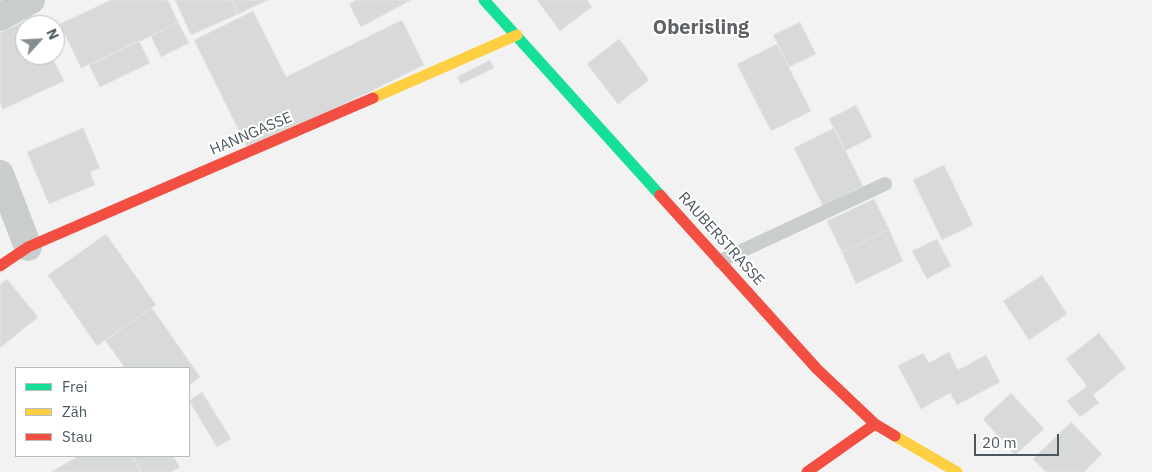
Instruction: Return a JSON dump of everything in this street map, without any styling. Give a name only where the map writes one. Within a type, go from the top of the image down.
[{"type":"street","points":[[0,17],[31,0]]},
{"type":"street","name":"RAUBERSTRASSE","points":[[484,0],[818,369],[875,424],[946,467],[958,472]]},
{"type":"street","name":"HANNGASSE","points":[[0,266],[28,247],[516,35]]},
{"type":"street","points":[[0,174],[28,247]]},
{"type":"street","points":[[807,472],[875,424]]},
{"type":"lane","points":[[720,261],[885,184]]},
{"type":"building","points":[[111,0],[168,0],[178,22],[81,68],[65,34],[65,22]]},
{"type":"building","points":[[175,0],[232,0],[238,14],[191,35]]},
{"type":"building","points":[[232,0],[268,0],[238,14]]},
{"type":"building","points":[[356,0],[411,0],[361,27],[349,4]]},
{"type":"building","points":[[537,0],[587,0],[592,7],[560,31]]},
{"type":"building","points":[[253,11],[286,77],[402,20],[424,65],[249,151],[194,40]]},
{"type":"building","points":[[178,22],[189,43],[161,57],[151,36]]},
{"type":"building","points":[[800,22],[816,54],[789,67],[773,35]]},
{"type":"building","points":[[15,26],[15,65],[56,65],[64,81],[3,109],[0,102],[0,33]]},
{"type":"building","points":[[619,39],[649,80],[618,104],[587,64]]},
{"type":"building","points":[[139,41],[150,63],[100,87],[89,65]]},
{"type":"building","points":[[777,44],[811,111],[771,131],[737,64]]},
{"type":"building","points":[[490,60],[494,68],[461,84],[457,77]]},
{"type":"building","points":[[856,105],[872,137],[845,151],[829,119]]},
{"type":"building","points":[[83,128],[100,168],[90,172],[95,185],[49,204],[27,152]]},
{"type":"building","points":[[834,128],[863,186],[823,206],[794,148]]},
{"type":"building","points":[[944,165],[973,225],[942,240],[913,180]]},
{"type":"building","points":[[874,199],[889,229],[842,252],[827,221]]},
{"type":"building","points":[[889,229],[903,261],[856,284],[842,252]]},
{"type":"building","points":[[106,234],[156,305],[97,346],[48,275]]},
{"type":"building","points":[[937,239],[951,266],[927,279],[912,251]]},
{"type":"building","points":[[1042,275],[1067,314],[1029,340],[1003,301]]},
{"type":"building","points":[[7,279],[38,317],[0,348],[0,285]]},
{"type":"building","points":[[152,308],[200,377],[190,384],[190,367],[124,367],[105,340]]},
{"type":"building","points":[[1099,333],[1126,368],[1093,395],[1099,403],[1080,417],[1067,401],[1087,386],[1066,359]]},
{"type":"building","points":[[949,352],[958,370],[986,355],[1000,382],[957,405],[950,393],[921,409],[898,366],[923,353],[929,363]]},
{"type":"building","points":[[202,392],[231,439],[217,447],[190,400]]},
{"type":"building","points":[[1011,393],[1044,429],[1015,455],[983,419]]},
{"type":"building","points":[[1071,422],[1102,454],[1084,472],[1046,472],[1033,459]]},
{"type":"building","points":[[77,457],[133,457],[141,472],[51,472]]},
{"type":"building","points":[[134,457],[174,457],[180,467],[171,472],[141,472]]},
{"type":"traffic: fast","points":[[484,0],[660,195]]},
{"type":"traffic: slow","points":[[373,98],[517,35]]},
{"type":"traffic: slow","points":[[895,436],[957,472]]},
{"type":"traffic: jam","points":[[0,266],[28,247],[373,98]]},
{"type":"traffic: jam","points":[[660,195],[817,369],[875,424],[895,436]]},
{"type":"traffic: jam","points":[[807,472],[875,424]]},
{"type":"district","name":"Oberisling","points":[[701,28]]}]
